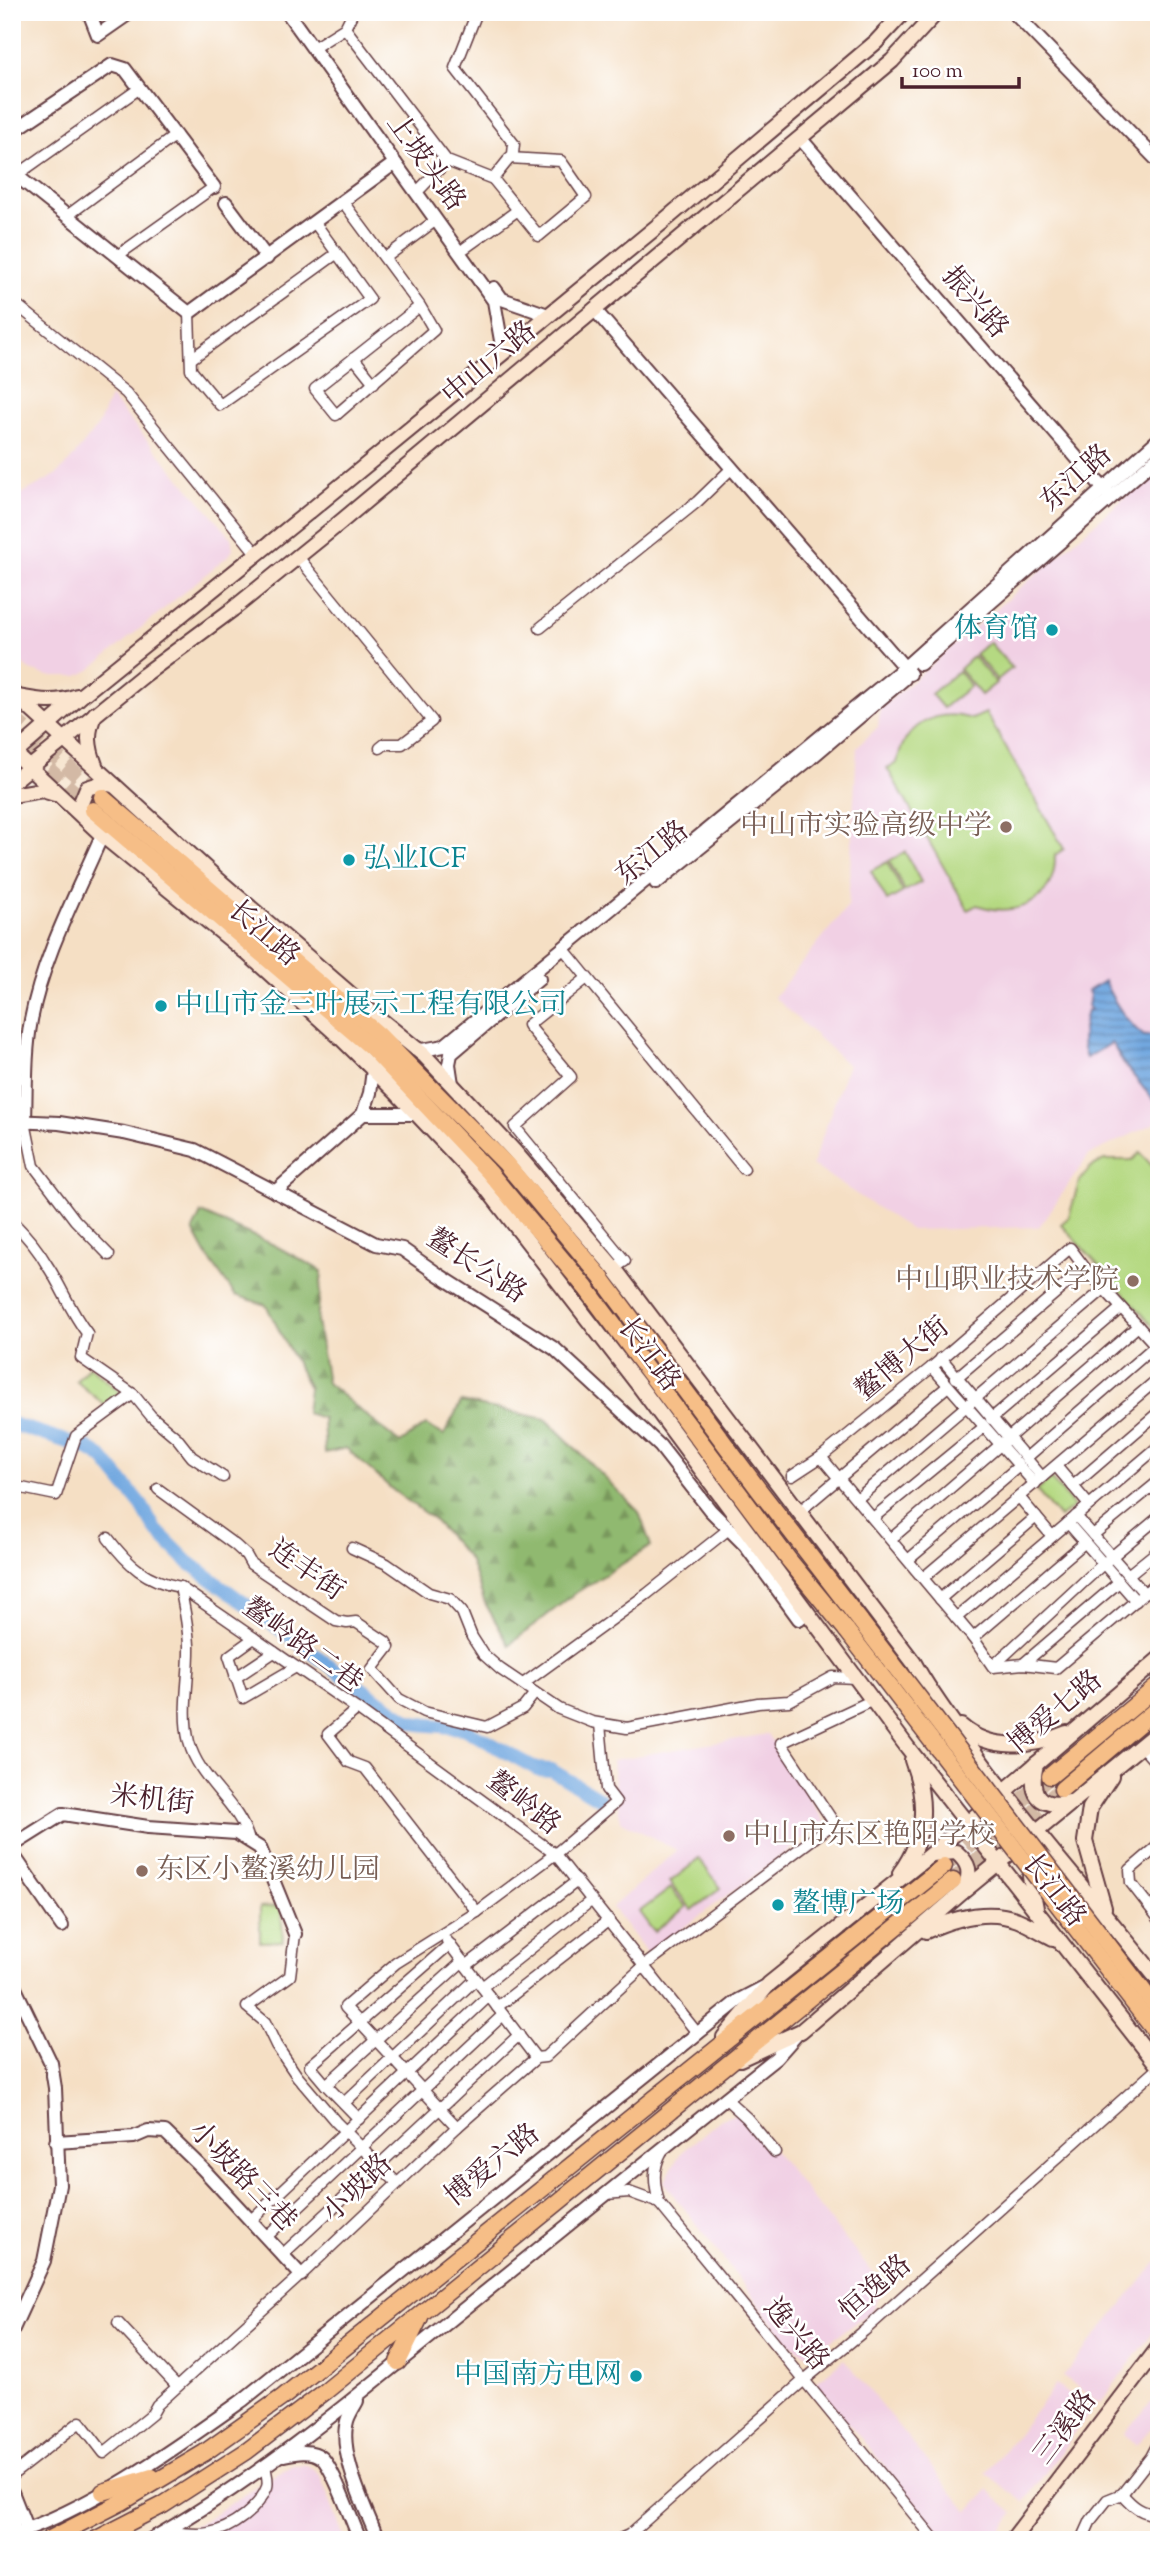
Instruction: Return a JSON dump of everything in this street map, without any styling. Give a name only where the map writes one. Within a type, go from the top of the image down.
[{"type":"highway","name":"长江路","points":[[98,802],[379,1035],[506,1164],[612,1291],[796,1538],[854,1627],[1159,2036]]},
{"type":"highway","name":"长江路","points":[[98,802],[372,1048],[489,1172],[590,1294],[789,1560],[854,1627],[1159,2011]]},
{"type":"highway","name":"博爱七路","points":[[1051,1776],[1159,1685]]},
{"type":"highway","points":[[1067,1795],[1159,1707]]},
{"type":"highway","name":"博爱六路","points":[[48,2540],[122,2502],[204,2453],[283,2397],[944,1866]]},
{"type":"highway","points":[[95,2540],[163,2505],[247,2451],[326,2391],[726,2065],[959,1886]]},
{"type":"highway","points":[[398,2362],[423,2312]]},
{"type":"highway","points":[[103,2492],[175,2470]]},
{"type":"main road","name":"中山六路","points":[[13,753],[665,220],[876,42],[904,12]]},
{"type":"main road","name":"中山六路","points":[[12,782],[95,713],[298,557],[892,61],[937,12]]},
{"type":"main road","points":[[15,694],[40,701],[61,702],[82,695]]},
{"type":"main road","name":"长江路","points":[[15,694],[97,769],[102,835],[247,953],[373,1070],[484,1185],[612,1350],[908,1748],[1159,2067]]},
{"type":"main road","points":[[95,713],[88,735],[89,750],[97,769]]},
{"type":"main road","name":"长江路","points":[[13,753],[58,794],[98,802],[215,877],[420,1052],[446,1079],[514,1152],[614,1268],[914,1662],[942,1708],[1003,1791],[1159,1981]]},
{"type":"main road","points":[[12,795],[41,790],[58,794]]},
{"type":"main road","name":"长江路","points":[[612,1291],[678,1352]]},
{"type":"main road","points":[[590,1294],[612,1350]]},
{"type":"main road","points":[[690,1454],[750,1507]]},
{"type":"main road","points":[[763,1465],[796,1538]]},
{"type":"main road","name":"博爱七路","points":[[986,1806],[1159,1658]]},
{"type":"main road","points":[[875,1704],[893,1714],[902,1712],[920,1698],[922,1676]]},
{"type":"main road","points":[[942,1708],[971,1735],[989,1742],[1023,1745],[1054,1739],[1081,1727]]},
{"type":"main road","points":[[1035,1764],[1032,1778],[1034,1792],[1043,1802],[1054,1806],[1067,1795],[1117,1765],[1159,1731]]},
{"type":"main road","points":[[889,1888],[910,1859],[920,1832],[924,1808],[918,1775],[908,1748]]},
{"type":"main road","points":[[1105,1912],[1085,1841],[1090,1808],[1117,1765]]},
{"type":"main road","points":[[959,1886],[998,1863],[1037,1832],[1067,1795]]},
{"type":"main road","name":"博爱六路","points":[[769,1984],[931,1854],[986,1806]]},
{"type":"main road","points":[[726,2065],[801,2031],[909,1938],[970,1873],[966,1861],[956,1852],[931,1854]]},
{"type":"main road","points":[[1039,1916],[1030,1877],[1035,1868],[1053,1862],[1083,1886]]},
{"type":"main road","points":[[909,1938],[949,1920],[988,1915],[1016,1919],[1058,1941]]},
{"type":"main road","points":[[709,2054],[769,1984]]},
{"type":"main road","name":"三溪路","points":[[1012,2540],[1159,2347]]},
{"type":"main road","name":"三溪路","points":[[1021,2540],[1159,2358]]},
{"type":"street","points":[[89,12],[98,35],[131,12]]},
{"type":"street","name":"上坡头路","points":[[287,12],[494,301],[503,352]]},
{"type":"street","name":"上坡头路","points":[[295,12],[502,299],[548,315]]},
{"type":"street","points":[[318,45],[345,28],[353,12]]},
{"type":"street","points":[[477,12],[455,68],[514,144],[511,156],[494,179]]},
{"type":"street","points":[[1013,12],[1159,162]]},
{"type":"street","points":[[345,28],[447,160],[494,179],[539,236],[586,197],[561,162],[511,156]]},
{"type":"street","points":[[12,132],[112,65],[125,69],[214,187],[117,256]]},
{"type":"street","points":[[140,88],[14,173],[189,313],[191,370],[220,405],[370,299],[315,223]]},
{"type":"street","points":[[67,216],[176,135]]},
{"type":"street","name":"振兴路","points":[[803,136],[1110,492]]},
{"type":"street","points":[[421,188],[447,160]]},
{"type":"street","points":[[189,313],[395,163]]},
{"type":"street","points":[[343,202],[420,306],[434,330],[336,415],[315,389],[420,306]]},
{"type":"street","points":[[226,203],[267,258]]},
{"type":"street","points":[[465,248],[518,210]]},
{"type":"street","points":[[385,258],[436,220]]},
{"type":"street","points":[[191,359],[336,254]]},
{"type":"street","points":[[12,301],[126,393],[256,553]]},
{"type":"street","points":[[594,309],[907,671]]},
{"type":"street","points":[[354,358],[374,383]]},
{"type":"street","name":"东江路","points":[[1110,492],[1159,439]]},
{"type":"street","name":"东江路","points":[[420,1052],[422,1049],[444,1046],[566,951],[907,671],[1110,492],[1159,456]]},
{"type":"street","points":[[540,628],[697,502],[731,469]]},
{"type":"street","points":[[298,557],[432,721],[402,744],[385,744],[380,748]]},
{"type":"street","points":[[102,835],[50,954],[31,1019],[19,1121],[34,1166],[75,1220],[109,1255]]},
{"type":"street","points":[[566,951],[744,1169]]},
{"type":"street","name":"东江路","points":[[446,1079],[451,1054],[566,951]]},
{"type":"street","points":[[587,978],[528,1025],[571,1077],[515,1127],[625,1261],[614,1268]]},
{"type":"street","points":[[275,1192],[363,1114],[370,1093],[373,1070]]},
{"type":"street","points":[[363,1114],[416,1114]]},
{"type":"street","name":"鳌长公路","points":[[19,1121],[59,1123],[124,1133],[195,1150],[376,1244],[402,1249],[555,1349],[660,1446],[710,1510],[745,1545],[799,1619],[807,1612]]},
{"type":"street","points":[[514,1152],[529,1144]]},
{"type":"street","points":[[12,1221],[27,1236],[48,1265],[74,1316],[87,1333],[81,1358],[133,1394],[192,1457],[223,1477]]},
{"type":"street","name":"鳌博大街","points":[[792,1476],[821,1457],[932,1367],[1070,1248],[1157,1347]]},
{"type":"street","points":[[956,1378],[1085,1268]]},
{"type":"street","points":[[857,1499],[1104,1289]]},
{"type":"street","points":[[873,1518],[1121,1308]]},
{"type":"street","points":[[891,1539],[1138,1326]]},
{"type":"street","points":[[908,1560],[1157,1347]]},
{"type":"street","points":[[941,1358],[970,1403]]},
{"type":"street","points":[[932,1367],[948,1386],[970,1403],[1039,1481]]},
{"type":"street","points":[[923,1578],[1159,1378]]},
{"type":"street","points":[[799,1512],[948,1386]]},
{"type":"street","points":[[12,1486],[56,1495],[73,1444],[133,1394]]},
{"type":"street","points":[[1073,1486],[1159,1412]]},
{"type":"street","points":[[956,1618],[1159,1446]]},
{"type":"street","points":[[821,1457],[973,1638],[993,1667]]},
{"type":"street","points":[[1056,1466],[1089,1505]]},
{"type":"street","points":[[1093,1535],[1159,1481]]},
{"type":"street","name":"连丰街","points":[[158,1489],[234,1545],[246,1555],[251,1564],[336,1621],[356,1622],[386,1642],[389,1647],[372,1669],[399,1699],[424,1712],[487,1727],[523,1708],[536,1693]]},
{"type":"street","points":[[1018,1497],[1052,1536]]},
{"type":"street","points":[[1076,1516],[1128,1575],[1140,1597]]},
{"type":"street","points":[[940,1599],[1036,1517]]},
{"type":"street","points":[[993,1667],[1103,1564],[1159,1517]]},
{"type":"street","points":[[1068,1523],[1119,1582],[1140,1597]]},
{"type":"street","points":[[523,1684],[647,1594],[725,1532]]},
{"type":"street","name":"鳌岭路二巷","points":[[108,1538],[125,1561],[161,1584],[180,1587],[357,1709],[328,1734],[349,1762],[365,1768],[477,1912]]},
{"type":"street","points":[[973,1638],[1084,1543]]},
{"type":"street","points":[[352,1548],[387,1563],[429,1593],[450,1600],[462,1612],[472,1637],[483,1654],[500,1669],[559,1709],[600,1724],[627,1728],[758,1703],[789,1701],[834,1677],[856,1678]]},
{"type":"street","points":[[1128,1575],[1159,1550]]},
{"type":"street","points":[[993,1667],[1023,1664],[1056,1668],[1159,1581]]},
{"type":"street","points":[[1023,1664],[1119,1582]]},
{"type":"street","points":[[180,1587],[189,1645],[186,1710],[188,1740],[197,1763],[245,1824],[249,1841],[260,1847],[295,1934],[290,1976],[247,2007],[265,2022],[296,2076],[345,2131],[397,2183]]},
{"type":"street","points":[[254,1638],[229,1656],[243,1698],[296,1667]]},
{"type":"street","points":[[235,1678],[274,1652]]},
{"type":"street","name":"小坡路","points":[[12,2475],[80,2422],[104,2453],[152,2414],[157,2405],[177,2386],[301,2275],[457,2127],[536,2059],[545,2057],[645,1965],[834,1823],[781,1743],[875,1704]]},
{"type":"street","name":"鳌岭路","points":[[357,1709],[555,1854],[477,1912],[396,1963],[345,2007],[360,2023]]},
{"type":"street","points":[[600,1724],[606,1789],[616,1802],[555,1854],[698,2034]]},
{"type":"street","points":[[1141,1746],[1159,1766]]},
{"type":"street","name":"米机街","points":[[12,1846],[64,1814],[148,1827],[236,1833],[249,1841]]},
{"type":"street","points":[[1159,1845],[1130,1870],[1131,1883],[1159,1919]]},
{"type":"street","points":[[12,1853],[62,1926]]},
{"type":"street","points":[[326,2085],[464,1963],[577,1881]]},
{"type":"street","points":[[344,2103],[479,1983],[592,1900]]},
{"type":"street","points":[[266,2237],[423,2090],[500,2011],[609,1920]]},
{"type":"street","points":[[443,1934],[536,2059]]},
{"type":"street","points":[[359,2119],[310,2066],[450,1944]]},
{"type":"street","points":[[12,1982],[51,2063],[55,2088],[59,2185],[44,2262],[12,2331]]},
{"type":"street","name":"博爱六路","points":[[12,2534],[54,2518],[103,2492],[186,2441],[254,2391],[739,2000],[769,1984]]},
{"type":"street","points":[[250,2221],[489,1996]]},
{"type":"street","points":[[360,2023],[457,2127]]},
{"type":"street","points":[[150,2540],[199,2512],[359,2396],[605,2194],[776,2059],[801,2031]]},
{"type":"street","points":[[282,2255],[519,2035]]},
{"type":"street","name":"恒逸路","points":[[618,2540],[631,2537],[803,2381],[864,2330],[1159,2067]]},
{"type":"street","points":[[725,2098],[747,2118],[775,2152]]},
{"type":"street","name":"小坡路三巷","points":[[56,2142],[134,2137],[148,2131],[165,2132],[301,2275]]},
{"type":"street","points":[[659,2203],[655,2186],[655,2164],[664,2147]]},
{"type":"street","points":[[605,2194],[629,2192],[659,2203]]},
{"type":"street","name":"逸兴路","points":[[659,2203],[935,2540]]},
{"type":"street","points":[[118,2323],[177,2386]]},
{"type":"street","points":[[359,2396],[347,2422],[345,2442],[352,2470],[378,2540]]},
{"type":"street","points":[[1082,2540],[1091,2520],[1107,2500],[1122,2494],[1158,2445]]},
{"type":"street","points":[[277,2457],[296,2451],[310,2452],[322,2457],[360,2540]]},
{"type":"street","points":[[166,2531],[184,2534],[211,2533],[239,2519],[258,2502],[268,2484],[265,2466]]},
{"type":"street","points":[[12,2492],[27,2530]]},
{"type":"street","points":[[1122,2494],[1132,2507],[1146,2514],[1159,2515]]},
{"type":"shaded area","points":[[110,397],[231,537],[233,549],[90,670],[78,676],[48,676],[28,669],[12,655],[12,499],[56,475],[70,461],[98,426]]},
{"type":"shaded area","name":"中山市实验高级中学","points":[[1159,468],[1159,1121],[1089,1155],[1039,1227],[911,1230],[812,1165],[848,1065],[774,997],[848,906],[857,747],[878,727],[880,709]]},
{"type":"shaded area","name":"中山市东区艳阳学校","points":[[768,1734],[825,1823],[648,1954],[612,1907],[677,1850],[620,1821],[612,1760]]},
{"type":"shaded area","points":[[743,2112],[882,2285],[873,2310],[809,2356],[789,2344],[664,2182],[680,2154],[721,2119]]},
{"type":"shaded area","points":[[1159,2259],[1159,2325],[1100,2403],[1063,2376]]},
{"type":"shaded area","points":[[844,2359],[968,2512],[988,2490],[1014,2513],[994,2540],[945,2539],[815,2383]]},
{"type":"shaded area","points":[[1056,2385],[1091,2411],[1024,2502],[986,2473]]},
{"type":"shaded area","points":[[1159,2394],[1159,2419],[1136,2445],[1123,2434]]},
{"type":"shaded area","points":[[292,2465],[307,2465],[319,2473],[345,2540],[172,2540]]},
{"type":"green space","points":[[989,642],[1012,668],[997,680],[975,654]]},
{"type":"green space","points":[[973,656],[996,683],[981,695],[959,669]]},
{"type":"green space","points":[[958,671],[970,686],[943,708],[931,694]]},
{"type":"green space","points":[[986,713],[1064,849],[1055,855],[1054,871],[1041,895],[1031,902],[1006,910],[977,905],[968,910],[887,768],[897,763],[907,738],[924,722],[946,715],[972,719]]},
{"type":"green space","points":[[905,852],[921,882],[905,891],[889,861]]},
{"type":"green space","points":[[887,862],[903,892],[887,901],[871,871]]},
{"type":"green space","name":"中山职业技术学院","points":[[1140,1153],[1159,1173],[1159,1333],[1061,1224],[1069,1217],[1079,1182],[1091,1167],[1104,1160],[1132,1160]]},
{"type":"green space","points":[[201,1213],[274,1245],[322,1271],[317,1322],[327,1383],[400,1443],[426,1425],[444,1435],[461,1402],[546,1419],[639,1512],[651,1546],[574,1594],[509,1645],[485,1603],[469,1559],[433,1519],[394,1491],[346,1448],[325,1453],[323,1418],[306,1413],[309,1388],[266,1305],[235,1295],[206,1254],[193,1230]]},
{"type":"green space","points":[[89,1366],[120,1392],[107,1407],[76,1381]]},
{"type":"green space","points":[[1051,1479],[1074,1506],[1059,1518],[1037,1491]]},
{"type":"green space","points":[[699,1859],[721,1888],[692,1910],[670,1882]]},
{"type":"green space","points":[[671,1888],[686,1907],[654,1932],[639,1912]]},
{"type":"green space","points":[[281,1906],[283,1941],[260,1942],[260,1907]]},
{"type":"water","points":[[1104,981],[1131,1024],[1144,1036],[1149,1035],[1159,1041],[1159,1107],[1123,1063],[1112,1043],[1086,1058],[1082,1040],[1087,1010],[1091,1010],[1088,1006],[1088,991]]},
{"type":"waterway","points":[[12,1424],[87,1448],[103,1458],[142,1506],[155,1529],[188,1562],[408,1720],[419,1724],[463,1728],[537,1769],[551,1770],[600,1799]]},
{"type":"tunnel","points":[[12,718],[100,795]]},
{"type":"tunnel","points":[[12,737],[91,808]]},
{"type":"tunnel","points":[[948,1862],[1050,1776]]},
{"type":"tunnel","points":[[953,1881],[1062,1789]]},
{"type":"place","name":"体育馆","points":[[1052,630]]},
{"type":"place","name":"中山市实验高级中学","points":[[1006,827]]},
{"type":"place","name":"弘业ICF","points":[[349,860]]},
{"type":"place","name":"中山市金三叶展示工程有限公司","points":[[161,1006]]},
{"type":"place","name":"中山职业技术学院","points":[[1133,1281]]},
{"type":"place","name":"中山市东区艳阳学校","points":[[729,1836]]},
{"type":"place","name":"东区小鳌溪幼儿园","points":[[142,1871]]},
{"type":"place","name":"鳌博广场","points":[[778,1905]]},
{"type":"place","name":"中国南方电网","points":[[636,2376]]}]
